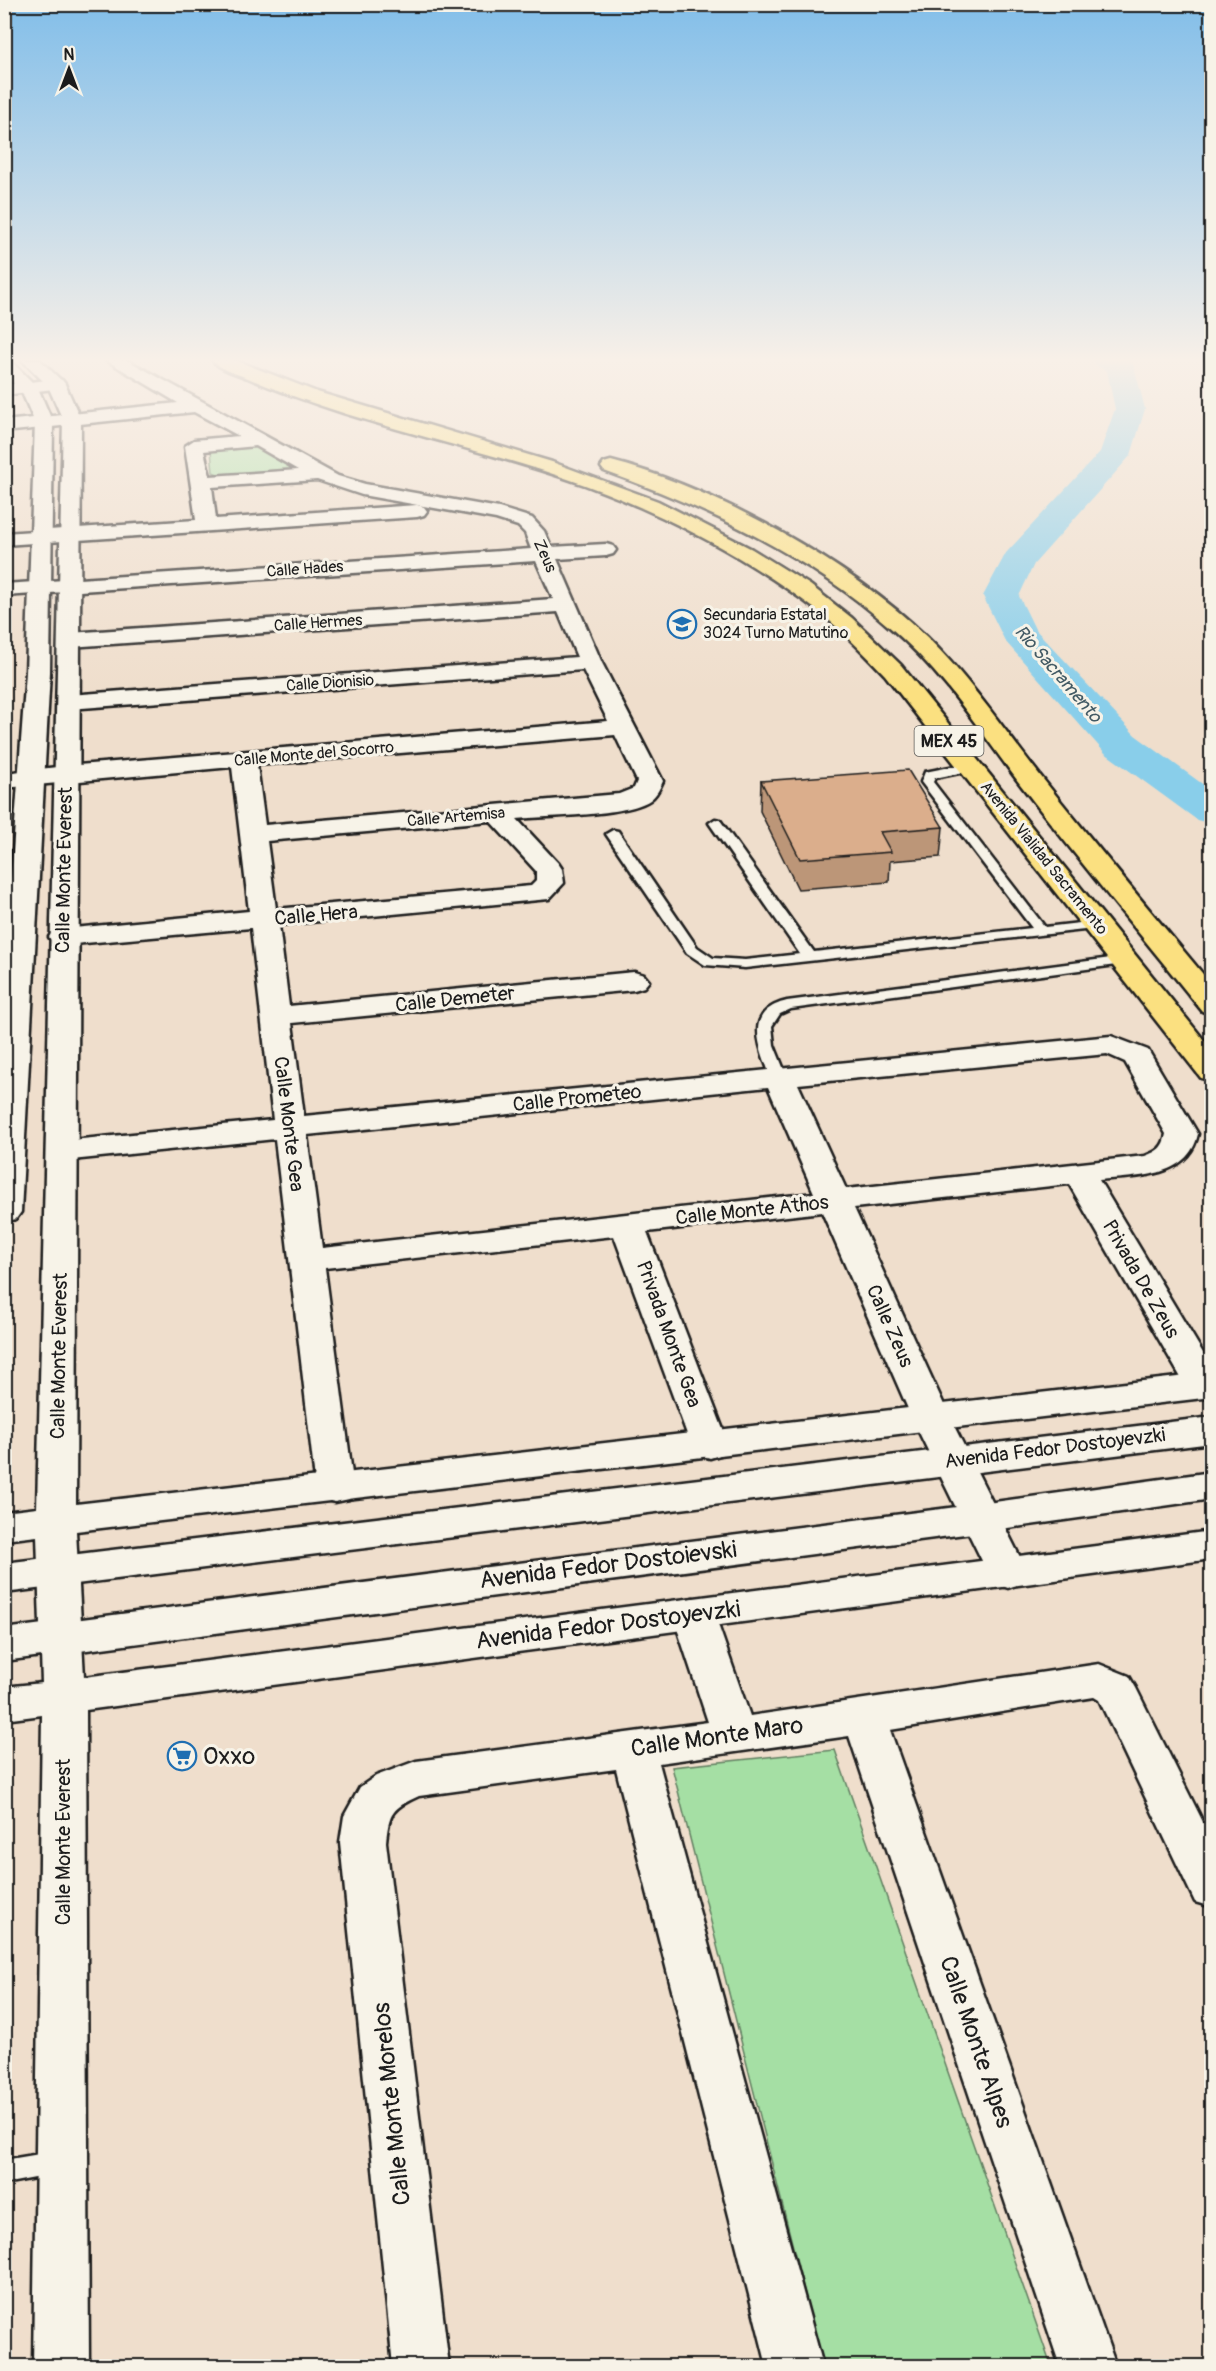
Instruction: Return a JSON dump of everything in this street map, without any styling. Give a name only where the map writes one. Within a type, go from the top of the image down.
[{"type":"highway","name":"Avenida Vialidad Sacramento","points":[[555,471],[593,482],[705,534],[792,583],[846,624],[893,670],[1126,960],[1212,1071]]},
{"type":"highway","name":"Avenida Vialidad Sacramento","points":[[618,471],[692,498],[740,520],[834,574],[900,624],[966,694],[1212,1005]]},
{"type":"street","name":"Calle Monte Everest","points":[[4,1212],[12,979],[38,672],[53,586],[57,471]]},
{"type":"street","points":[[200,471],[207,525]]},
{"type":"street","name":"Zeus","points":[[314,471],[362,489],[500,514],[525,522],[534,531],[591,663],[650,781]]},
{"type":"street","points":[[202,482],[320,474]]},
{"type":"street","points":[[4,538],[464,508]]},
{"type":"street","name":"Calle Hades","points":[[4,590],[606,550]]},
{"type":"street","name":"Calle Monte Everest","points":[[53,586],[70,640],[63,937],[57,1519],[64,1696],[61,2367]]},
{"type":"street","name":"Calle Hermes","points":[[70,640],[566,605]]},
{"type":"street","name":"Calle Dionisio","points":[[69,702],[591,663]]},
{"type":"street","name":"Calle Monte del Socorro","points":[[4,780],[624,727]]},
{"type":"street","name":"Calle Monte Gea","points":[[244,760],[334,1489]]},
{"type":"street","name":"Calle Artemisa","points":[[253,834],[621,802],[639,797],[648,790],[650,781]]},
{"type":"street","name":"Calle Hera","points":[[63,937],[531,896],[539,893],[550,884],[549,869],[498,814]]},
{"type":"street","name":"Calle Demeter","points":[[275,1016],[634,981]]},
{"type":"street","name":"Calle Prometeo","points":[[62,1151],[1092,1046],[1120,1047],[1137,1056],[1182,1134]]},
{"type":"street","name":"Calle Zeus","points":[[779,1077],[931,1418],[1008,1573]]},
{"type":"street","name":"Calle Monte Athos","points":[[306,1260],[1149,1165],[1169,1158],[1179,1149],[1182,1134]]},
{"type":"street","name":"Privada De Zeus","points":[[1078,1172],[1208,1385]]},
{"type":"street","name":"Privada Monte Gea","points":[[627,1224],[710,1444]]},
{"type":"street","points":[[4,1526],[1208,1385]]},
{"type":"street","name":"Avenida Fedor Dostoyevzki","points":[[4,1578],[952,1460],[1212,1430]]},
{"type":"street","name":"Avenida Fedor Dostoievski","points":[[4,1645],[980,1518],[1212,1485]]},
{"type":"street","name":"Avenida Fedor Dostoyevzki","points":[[4,1704],[1212,1545]]},
{"type":"street","points":[[693,1613],[734,1734]]},
{"type":"street","name":"Calle Monte Maro","points":[[363,1842],[365,1819],[370,1805],[386,1790],[406,1783],[633,1748],[864,1717],[1088,1680],[1107,1683],[1121,1700],[1212,1888]]},
{"type":"street","name":"Calle Monte Alpes","points":[[864,1717],[1088,2367]]},
{"type":"street","points":[[633,1748],[795,2367]]},
{"type":"street","name":"Calle Monte Morelos","points":[[363,1842],[422,2367]]},
{"type":"lane","points":[[970,767],[929,775],[927,782],[1041,931]]},
{"type":"lane","points":[[715,823],[810,957]]},
{"type":"lane","points":[[614,834],[692,950],[710,962],[745,964],[1097,925]]},
{"type":"lane","points":[[779,1077],[764,1029],[765,1017],[774,1009],[787,1005],[1126,960]]},
{"type":"lane","points":[[4,2172],[62,2162]]},
{"type":"green space","points":[[291,471],[286,473],[225,477],[213,472]]},
{"type":"green space","points":[[835,1750],[1051,2366],[823,2366],[672,1767]]},
{"type":"building","points":[[908,770],[943,827],[880,832],[891,852],[800,859],[761,781]]},
{"type":"waterway","name":"Rio Sacramento","points":[[1101,471],[1018,560],[1001,596],[1018,633],[1120,744],[1212,811]]},
{"type":"place","name":"Secundaria Estatal 3024 Turno Matutino","points":[[682,624]]},
{"type":"place","name":"Oxxo","points":[[182,1756]]}]
